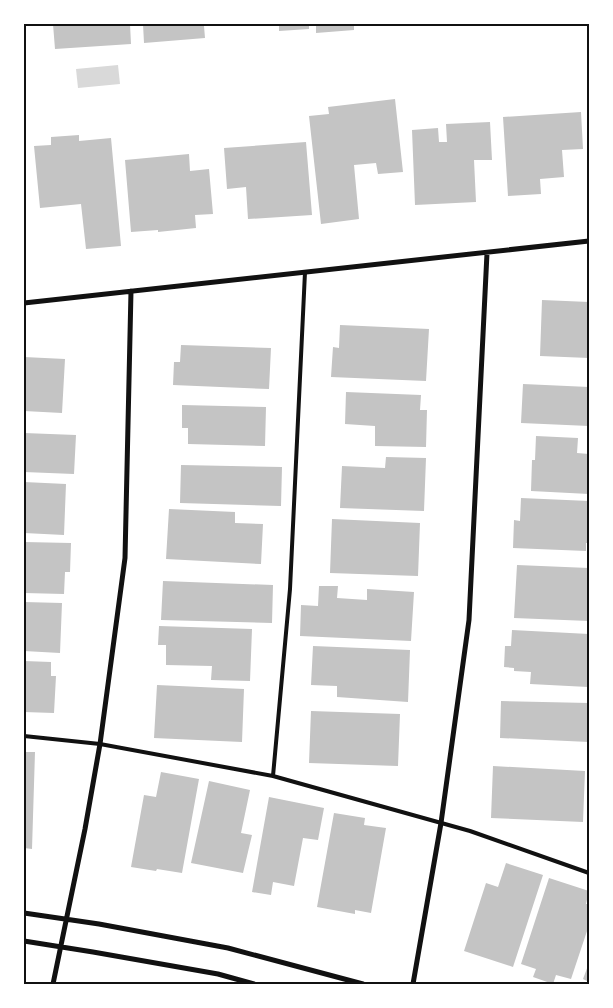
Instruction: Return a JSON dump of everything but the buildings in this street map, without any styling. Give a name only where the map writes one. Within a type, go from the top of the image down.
[{"type":"street","points":[[24,303],[589,242]]},
{"type":"street","points":[[413,984],[441,823],[469,620],[487,253]]},
{"type":"street","points":[[53,984],[85,829],[100,744],[125,558],[131,291]]},
{"type":"street","points":[[24,912],[228,948],[364,984]]},
{"type":"street","points":[[24,941],[218,974],[254,984]]},
{"type":"lane","points":[[273,776],[290,589],[305,272]]},
{"type":"lane","points":[[24,736],[100,744],[273,776],[441,823],[589,873]]},
{"type":"shaded area","points":[[118,65],[120,84],[78,88],[76,69]]}]
